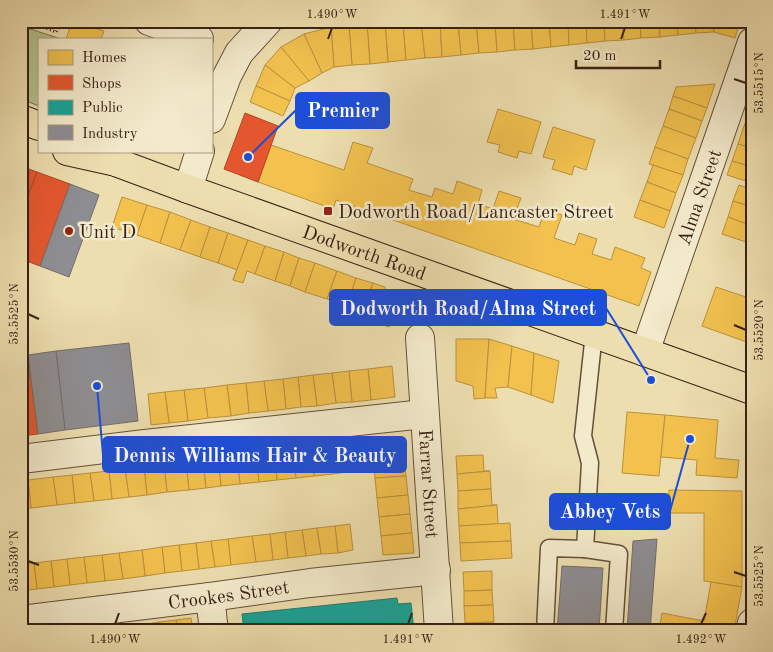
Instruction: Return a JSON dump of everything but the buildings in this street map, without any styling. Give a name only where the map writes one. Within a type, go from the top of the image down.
[{"type":"highway","points":[[21,118],[38,126]]},
{"type":"highway","points":[[21,135],[38,142]]},
{"type":"highway","name":"Dodworth Road","points":[[74,152],[106,157],[188,189],[752,390]]},
{"type":"street","points":[[149,21],[196,38]]},
{"type":"street","points":[[212,116],[227,76],[240,53],[268,21]]},
{"type":"street","name":"Alma Street","points":[[645,352],[752,42]]},
{"type":"street","points":[[212,43],[240,53]]},
{"type":"street","points":[[188,189],[200,152]]},
{"type":"street","name":"Farrar Street","points":[[420,338],[439,631]]},
{"type":"street","points":[[21,459],[424,414]]},
{"type":"street","name":"Crookes Street","points":[[21,620],[210,598],[310,583],[436,570]]},
{"type":"street","points":[[210,598],[214,631]]},
{"type":"street","points":[[750,631],[752,623]]},
{"type":"lane","points":[[585,549],[590,463],[583,436],[594,333]]},
{"type":"lane","points":[[545,631],[549,548],[585,549],[619,554],[614,631]]},
{"type":"path","points":[[27,21],[56,32],[62,21]]},
{"type":"green space","points":[[21,26],[58,38],[38,38],[38,106],[21,99]]},
{"type":"place","name":"Premier","points":[[248,157]]},
{"type":"place","name":"Dodworth Road/Lancaster Street","points":[[328,211]]},
{"type":"place","name":"Unit D","points":[[69,231]]},
{"type":"place","name":"Dodworth Road/Alma Street","points":[[651,380]]},
{"type":"place","name":"Dennis Williams Hair & Beauty","points":[[97,386]]},
{"type":"place","name":"Abbey Vets","points":[[690,439]]}]
